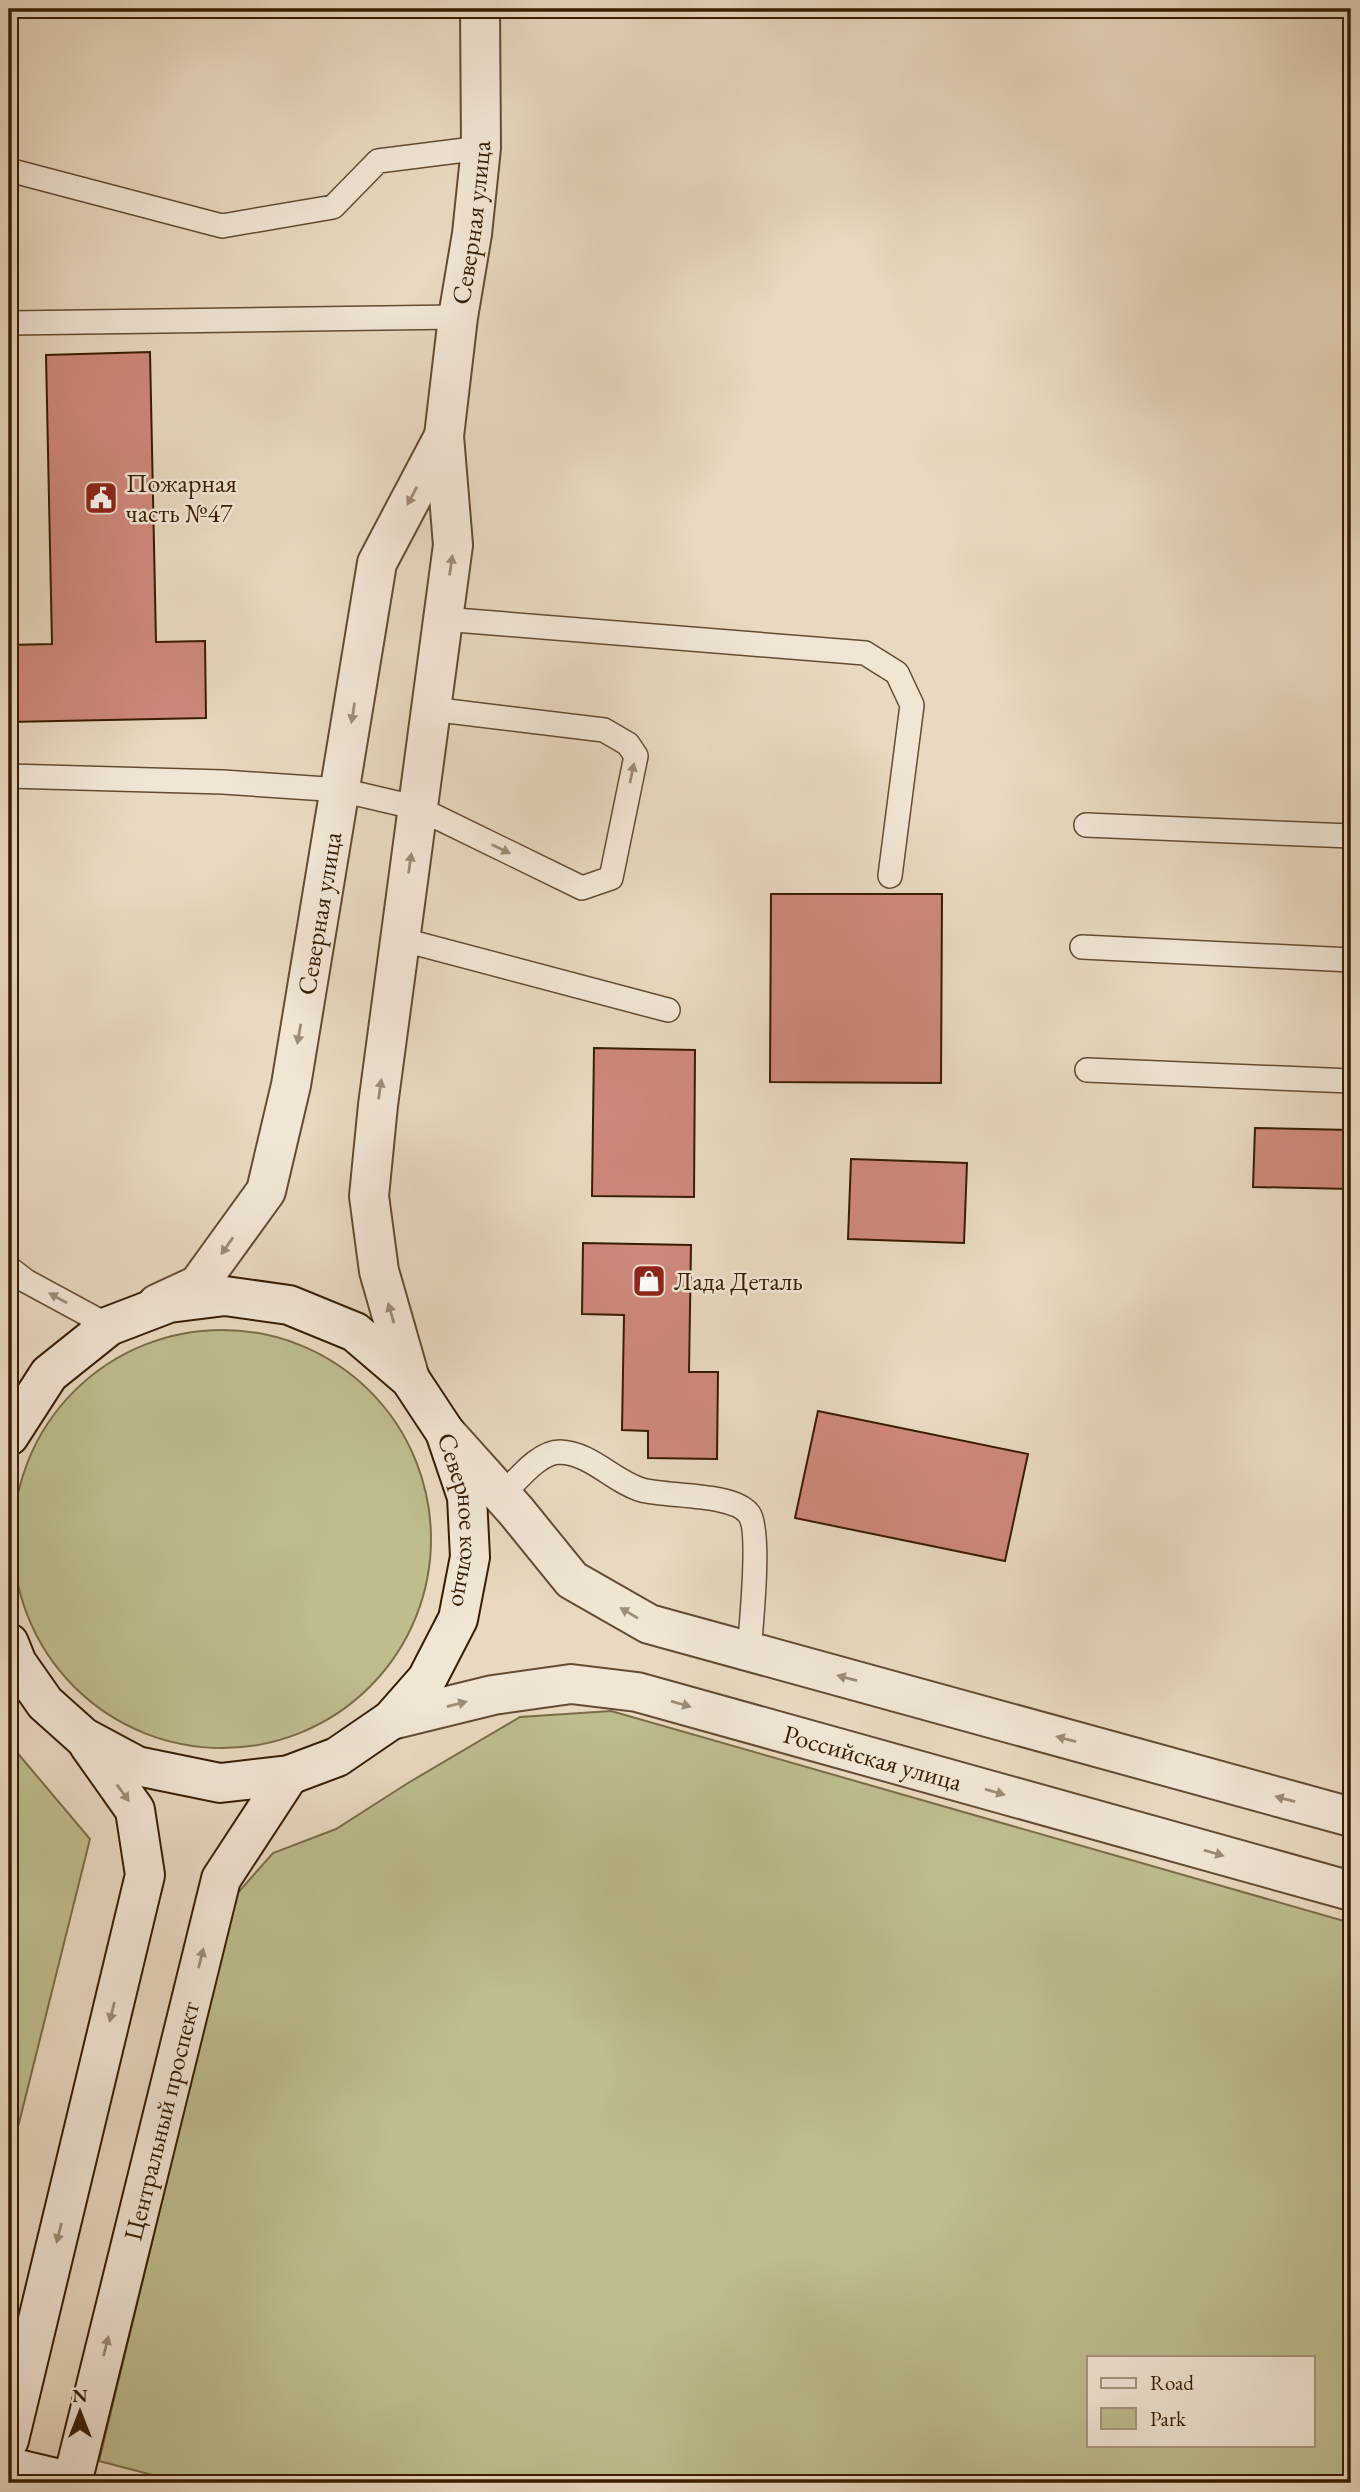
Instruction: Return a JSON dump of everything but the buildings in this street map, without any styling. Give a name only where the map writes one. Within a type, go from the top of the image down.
[{"type":"street","name":"Северная улица","points":[[410,1379],[379,1271],[369,1195],[377,1105],[453,545],[444,436],[481,148],[480,9]]},
{"type":"street","name":"Северная улица","points":[[109,1326],[198,1285],[266,1191],[291,1085],[377,563],[444,436]]},
{"type":"street","name":"Северное кольцо","points":[[9,1436],[49,1374],[109,1326],[169,1303],[225,1296],[289,1304],[355,1332],[410,1379],[445,1432],[467,1497],[470,1557],[458,1619],[427,1679],[391,1720],[337,1757],[289,1775],[220,1783],[137,1766],[83,1737],[45,1703],[17,1663],[9,1643]]},
{"type":"street","points":[[445,1432],[502,1495],[572,1580],[649,1625],[1351,1817]]},
{"type":"street","points":[[9,1678],[45,1703]]},
{"type":"street","name":"Российская улица","points":[[391,1720],[494,1695],[571,1684],[637,1692],[1351,1891]]},
{"type":"street","points":[[9,2440],[145,1875],[135,1810],[83,1737]]},
{"type":"street","name":"Центральный проспект","points":[[73,2483],[221,1879],[289,1775]]},
{"type":"street","points":[[9,2467],[73,2483]]},
{"type":"lane","points":[[9,170],[222,226],[333,207],[378,161],[481,148]]},
{"type":"lane","points":[[9,323],[458,317]]},
{"type":"lane","points":[[443,619],[865,653],[897,673],[912,705],[890,876]]},
{"type":"lane","points":[[9,776],[223,782],[341,790],[418,808],[582,888],[611,877],[636,756],[628,744],[604,730],[431,709]]},
{"type":"lane","points":[[1086,825],[1351,836]]},
{"type":"lane","points":[[400,939],[668,1010]]},
{"type":"lane","points":[[1082,947],[1351,960]]},
{"type":"lane","points":[[1087,1070],[1351,1081]]},
{"type":"lane","points":[[9,1268],[26,1281],[109,1326]]},
{"type":"lane","points":[[502,1495],[545,1455],[561,1452],[578,1456],[641,1490],[732,1502],[749,1514],[755,1534],[750,1651]]},
{"type":"green space","points":[[222,1330],[263,1334],[302,1346],[338,1365],[370,1391],[396,1423],[415,1459],[427,1498],[431,1539],[427,1580],[415,1619],[396,1655],[370,1687],[338,1713],[302,1732],[263,1744],[222,1748],[181,1744],[142,1732],[106,1713],[74,1687],[48,1655],[29,1619],[17,1580],[13,1539],[17,1498],[29,1459],[48,1423],[74,1391],[106,1365],[142,1346],[181,1334]]},
{"type":"green space","points":[[611,1711],[1351,1923],[1351,2483],[183,2483],[99,2461],[236,1895],[273,1853],[336,1829],[520,1717]]},
{"type":"green space","points":[[9,1743],[90,1839],[9,2163]]},
{"type":"place","name":"Пожарная часть №47","points":[[101,498]]},
{"type":"place","name":"Лада Деталь","points":[[649,1281]]}]
